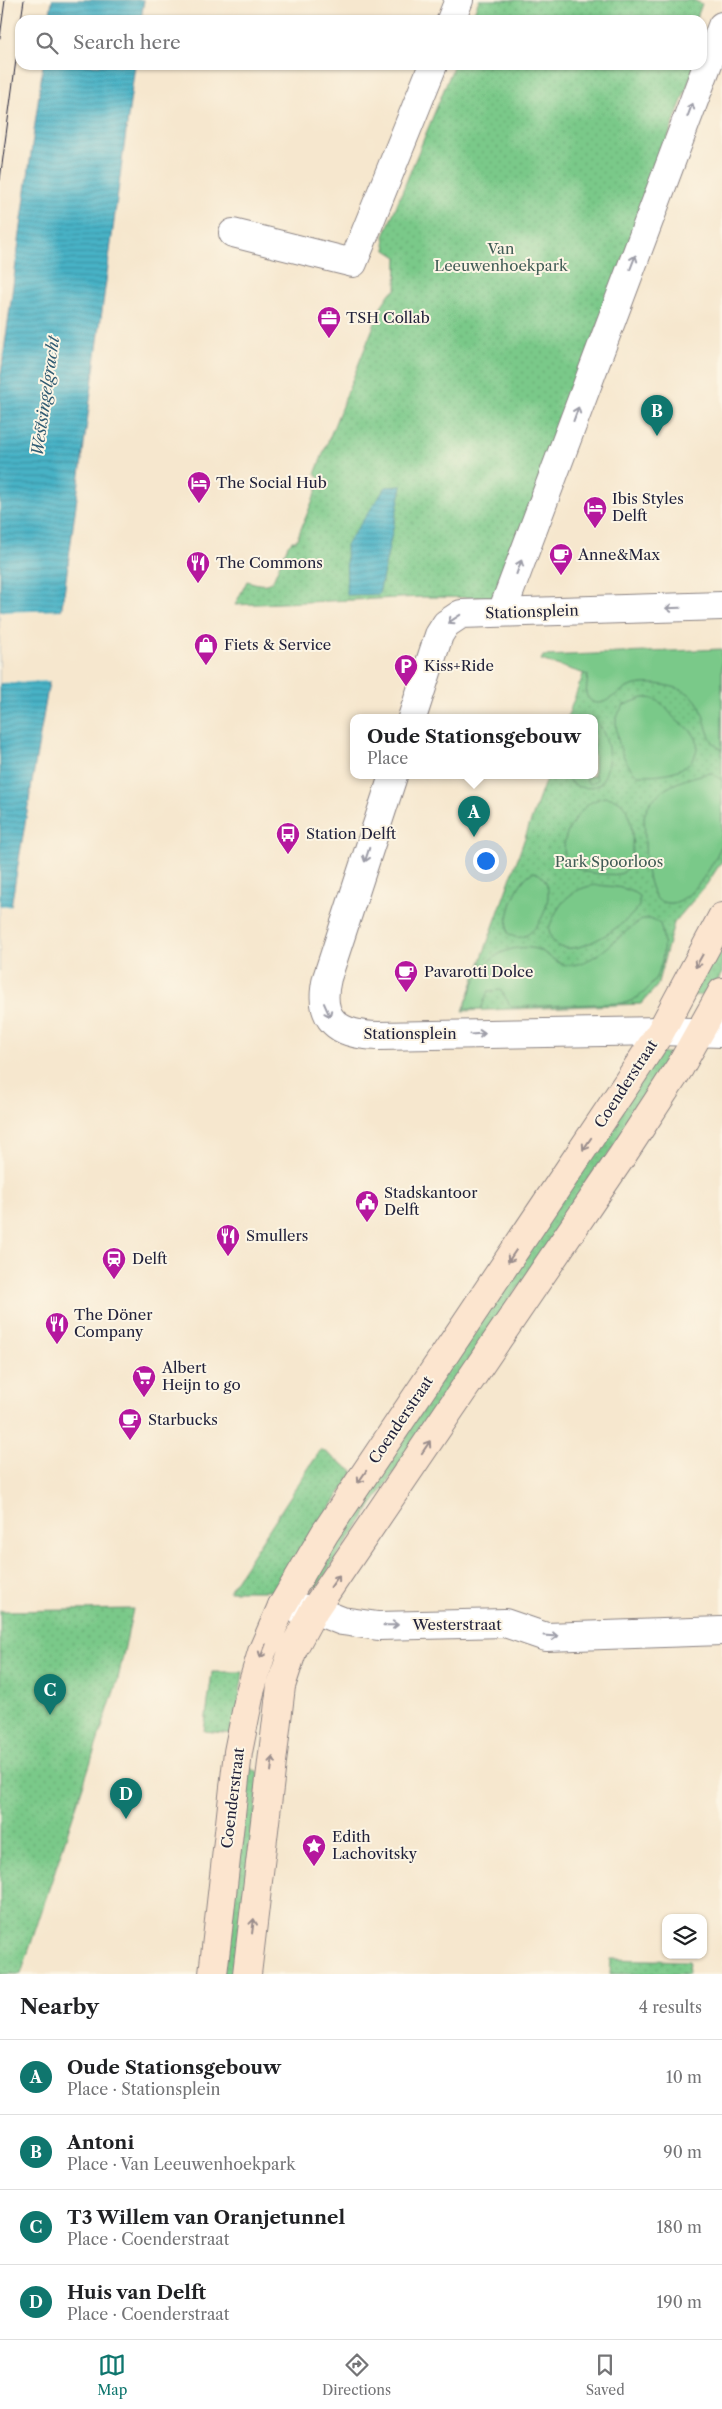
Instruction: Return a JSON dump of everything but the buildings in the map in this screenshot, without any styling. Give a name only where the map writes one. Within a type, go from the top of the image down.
[{"type":"street","points":[[453,15],[459,0]]},
{"type":"street","points":[[707,66],[722,26]]},
{"type":"street","points":[[233,233],[353,262],[431,70]]},
{"type":"street","points":[[502,612],[705,70]]},
{"type":"street","name":"Stationsplein","points":[[413,714],[435,646],[446,624],[461,614],[722,606]]},
{"type":"street","name":"Stationsplein","points":[[392,779],[323,994],[324,1007],[333,1022],[345,1030],[360,1035],[378,1036],[661,1031],[711,1033]]},
{"type":"street","name":"Coenderstraat","points":[[213,1974],[242,1727],[262,1652],[282,1606],[322,1538],[596,1132],[661,1031],[722,918]]},
{"type":"street","points":[[247,1974],[281,1686],[293,1649],[314,1610],[622,1156],[680,1067],[711,1033],[722,992]]},
{"type":"street","name":"Westerstraat","points":[[282,1606],[314,1610],[342,1620],[378,1626],[505,1623],[546,1637],[722,1631]]},
{"type":"green space","points":[[479,0],[693,0],[702,4],[698,15],[473,15]]},
{"type":"green space","name":"Van Leeuwenhoekpark","points":[[452,70],[693,70],[497,598],[423,597],[235,605],[247,581],[267,584],[273,580],[288,545],[292,541],[296,541],[321,480],[315,474],[382,305],[390,293],[396,290],[397,257],[386,250],[384,236]]},
{"type":"green space","points":[[722,649],[722,750],[714,743],[709,734],[699,704],[680,689],[658,684],[640,684],[631,686],[605,701],[595,703],[586,694],[588,675],[541,660],[543,656]]},
{"type":"green space","name":"Park Spoorloos","points":[[722,659],[722,861],[707,884],[674,923],[657,986],[641,1004],[463,1011],[546,779],[598,779],[598,714],[568,714],[587,664]]},
{"type":"green space","points":[[643,698],[658,701],[676,720],[690,730],[695,737],[697,744],[696,753],[686,766],[679,770],[662,774],[637,775],[623,756],[618,741],[616,717],[624,705]]},
{"type":"green space","points":[[598,724],[607,742],[608,751],[607,768],[600,784],[585,788],[576,786],[568,779],[586,779],[590,784],[598,779]]},
{"type":"green space","points":[[711,773],[722,780],[721,845],[718,853],[700,882],[684,898],[675,902],[662,902],[656,898],[648,878],[644,817],[647,808],[653,799],[670,786]]},
{"type":"green space","points":[[604,797],[615,799],[622,804],[627,812],[632,829],[632,849],[628,866],[624,872],[619,874],[590,873],[582,870],[571,863],[566,856],[564,848],[568,831],[578,815],[588,804]]},
{"type":"green space","points":[[534,872],[544,878],[548,889],[547,902],[543,915],[536,926],[527,935],[518,937],[508,933],[507,926],[510,908],[523,881]]},
{"type":"green space","points":[[597,885],[629,890],[639,896],[639,906],[632,915],[606,934],[576,947],[563,948],[554,942],[549,928],[556,912],[572,894]]},
{"type":"green space","points":[[644,919],[653,919],[660,924],[663,936],[662,960],[653,982],[646,991],[636,998],[625,1003],[511,1007],[501,990],[488,991],[481,1009],[464,1009],[471,990],[481,972],[487,964],[502,953],[515,948],[533,948],[559,963],[573,965],[593,957]]},
{"type":"green space","points":[[722,933],[722,973],[709,996],[692,995]]},
{"type":"green space","points":[[656,1052],[676,1054],[317,1587],[307,1583]]},
{"type":"green space","points":[[321,1449],[354,1472],[276,1591],[229,1591]]},
{"type":"green space","points":[[133,1609],[118,1679],[21,1974],[0,1974],[0,1611]]},
{"type":"green space","points":[[212,1672],[243,1672],[234,1734],[204,1731]]},
{"type":"green space","points":[[249,1768],[259,1772],[241,1974],[222,1974]]},
{"type":"green space","points":[[611,1959],[689,1961],[688,1974],[610,1974]]},
{"type":"water","points":[[52,0],[144,0],[142,15],[50,15]]},
{"type":"water","name":"Westsingelgracht","points":[[42,70],[134,70],[64,594],[0,971],[0,381]]},
{"type":"water","points":[[402,486],[379,594],[347,595],[346,545],[386,487]]},
{"type":"pier","points":[[64,610],[52,681],[0,683],[0,612]]},
{"type":"pier","points":[[14,906],[2,972],[0,974],[0,907]]},
{"type":"tram line","points":[[0,38],[5,0]]},
{"type":"tram line","points":[[22,15],[24,0]]},
{"type":"tram line","points":[[0,180],[15,68]]},
{"type":"place","name":"TSH Collab","points":[[329,339]]},
{"type":"place","name":"Antoni","points":[[657,436]]},
{"type":"place","name":"The Social Hub","points":[[199,504]]},
{"type":"place","name":"Ibis Styles Delft","points":[[595,529]]},
{"type":"place","name":"Anne&Max","points":[[561,576]]},
{"type":"place","name":"The Commons","points":[[198,584]]},
{"type":"place","name":"Fiets & Service","points":[[206,666]]},
{"type":"place","name":"Kiss+Ride","points":[[406,687]]},
{"type":"place","name":"Oude Stationsgebouw","points":[[474,837]]},
{"type":"place","name":"Station Delft","points":[[288,855]]},
{"type":"place","name":"Pavarotti Dolce","points":[[406,993]]},
{"type":"place","name":"Stadskantoor Delft","points":[[367,1223]]},
{"type":"place","name":"Smullers","points":[[228,1257]]},
{"type":"place","name":"Delft","points":[[114,1280]]},
{"type":"place","name":"The Döner Company","points":[[57,1345]]},
{"type":"place","name":"Albert Heijn to go","points":[[144,1398]]},
{"type":"place","name":"Starbucks","points":[[130,1441]]},
{"type":"place","name":"T3 Willem van Oranjetunnel","points":[[50,1715]]},
{"type":"place","name":"Huis van Delft","points":[[126,1819]]},
{"type":"place","name":"Edith Lachovitsky","points":[[314,1867]]}]
